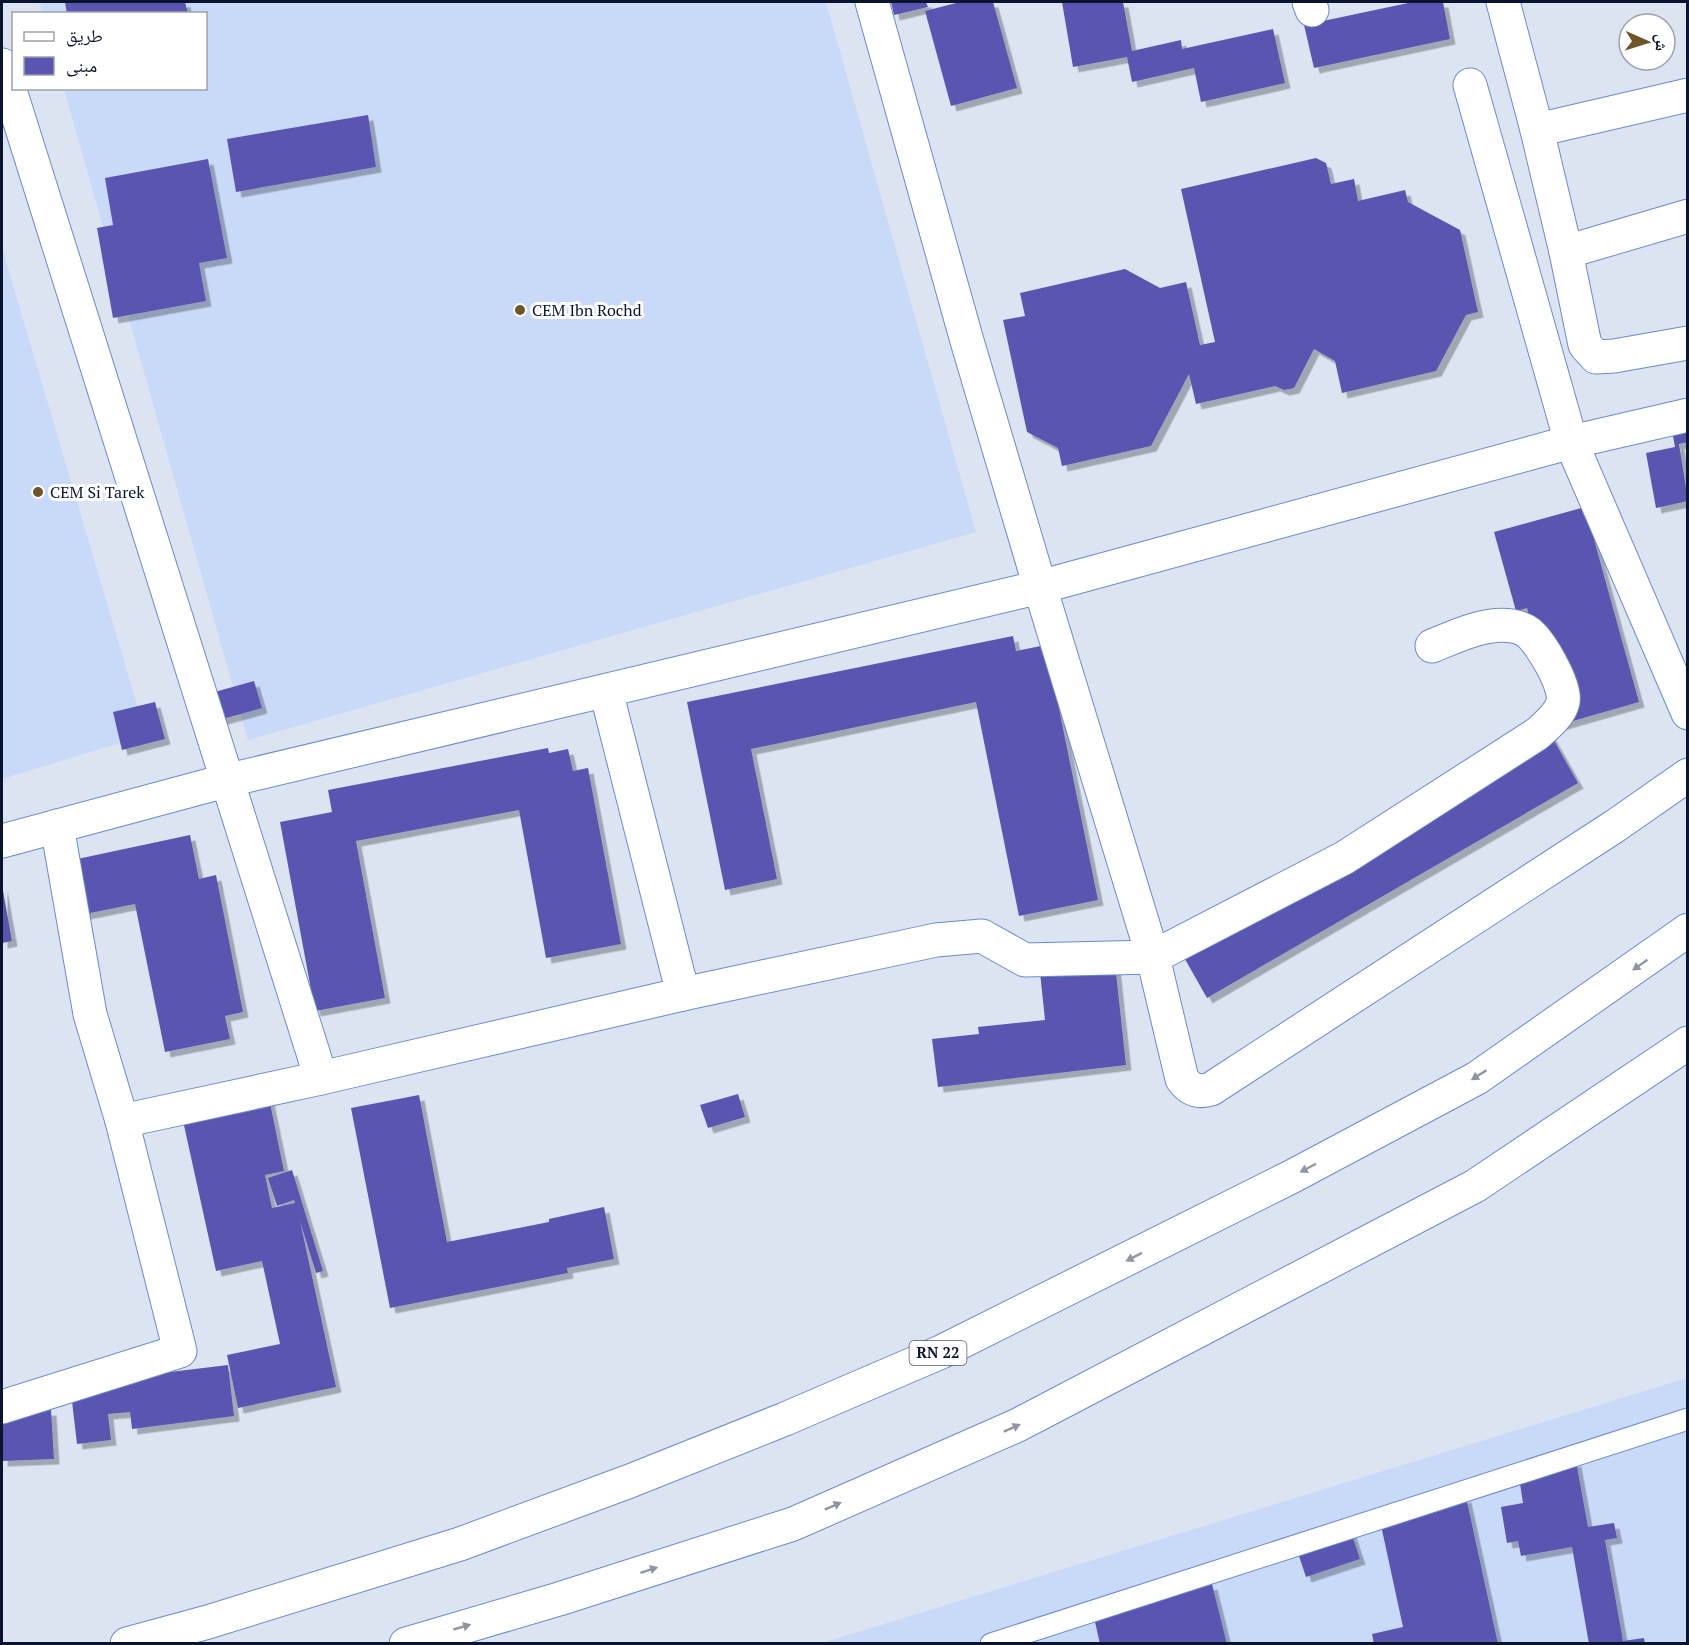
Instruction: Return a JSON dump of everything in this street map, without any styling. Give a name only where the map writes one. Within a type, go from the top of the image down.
[{"type":"main road","points":[[872,2],[967,341],[1153,957],[1182,1079],[1188,1087],[1199,1092],[1211,1089],[1615,826],[1688,775]]},
{"type":"main road","points":[[1503,2],[1537,130],[1585,345],[1596,357],[1688,343]]},
{"type":"main road","points":[[2,65],[225,781],[321,1078]]},
{"type":"main road","points":[[1470,86],[1570,442],[1688,713]]},
{"type":"main road","points":[[1537,130],[1688,95]]},
{"type":"main road","points":[[1566,252],[1688,216]]},
{"type":"main road","points":[[2,841],[225,781],[1040,588],[1570,442],[1688,415]]},
{"type":"main road","points":[[122,1121],[321,1078],[683,994],[936,940],[982,936],[1025,960],[1153,957],[1344,858],[1537,734],[1551,721],[1563,703],[1563,692],[1559,681],[1530,634],[1521,628],[1498,626],[1481,628],[1432,646]]},
{"type":"main road","points":[[606,691],[683,994]]},
{"type":"main road","points":[[2,1407],[180,1351],[122,1121],[90,1014],[57,826]]},
{"type":"main road","name":"RN 22","points":[[127,1644],[208,1622],[460,1544],[630,1481],[763,1428],[941,1352],[1281,1182],[1477,1078],[1688,930]]},
{"type":"main road","points":[[406,1644],[559,1599],[793,1524],[1018,1425],[1475,1186],[1688,1043]]},
{"type":"lane","points":[[991,1644],[1688,1419]]},
{"type":"shaded area","name":"CEM Ibn Rochd","points":[[39,2],[826,2],[976,532],[248,740],[64,90],[207,90],[207,12],[43,12]]},
{"type":"shaded area","name":"CEM Si Tarek","points":[[2,248],[146,735],[2,779]]},
{"type":"shaded area","points":[[1687,1378],[1687,1643],[822,1643]]},
{"type":"building","points":[[65,2],[185,2],[188,12],[67,12]]},
{"type":"building","points":[[891,2],[926,2],[928,7],[894,15]]},
{"type":"building","points":[[960,2],[993,2],[1017,88],[951,106],[925,11]]},
{"type":"building","points":[[1062,2],[1123,2],[1132,51],[1181,40],[1182,49],[1273,29],[1285,83],[1201,102],[1194,68],[1132,82],[1127,57],[1073,67]]},
{"type":"building","points":[[1413,2],[1443,2],[1450,39],[1314,68],[1304,25]]},
{"type":"building","points":[[368,115],[376,167],[236,192],[227,139]]},
{"type":"building","points":[[1316,158],[1326,163],[1331,184],[1354,179],[1358,201],[1405,190],[1408,202],[1460,230],[1478,312],[1466,315],[1436,371],[1342,393],[1335,361],[1314,349],[1294,388],[1284,390],[1275,386],[1196,404],[1189,374],[1151,446],[1062,466],[1058,448],[1027,432],[1003,320],[1025,316],[1020,293],[1125,269],[1160,288],[1186,282],[1200,345],[1215,342],[1181,189]]},
{"type":"building","points":[[208,159],[227,258],[199,263],[206,301],[113,318],[97,228],[113,225],[105,178]]},
{"type":"building","points":[[1688,417],[1688,442],[1679,444],[1688,501],[1656,508],[1646,453],[1675,447],[1670,420]]},
{"type":"building","points":[[1585,507],[1639,702],[1559,725],[1527,608],[1516,611],[1494,532]]},
{"type":"building","points":[[1013,636],[1016,651],[1046,645],[1098,900],[1019,916],[976,702],[751,749],[777,879],[725,890],[687,702]]},
{"type":"building","points":[[254,681],[262,708],[219,720],[211,693]]},
{"type":"building","points":[[155,702],[165,739],[122,750],[113,712]]},
{"type":"building","points":[[1548,730],[1578,783],[1207,998],[1177,945]]},
{"type":"building","points":[[548,748],[549,753],[568,749],[573,771],[588,768],[621,944],[546,958],[519,810],[356,841],[385,998],[315,1011],[280,822],[332,812],[328,790]]},
{"type":"building","points":[[190,835],[199,879],[216,875],[243,1012],[225,1016],[230,1039],[165,1052],[135,904],[80,915],[68,861]]},
{"type":"building","points":[[2,885],[12,941],[2,943]]},
{"type":"building","points":[[1115,964],[1126,1065],[938,1087],[932,1039],[979,1034],[978,1027],[1045,1020],[1040,972]]},
{"type":"building","points":[[265,1079],[284,1171],[265,1175],[272,1208],[295,1203],[294,1200],[277,1206],[268,1178],[292,1170],[323,1271],[316,1273],[300,1221],[336,1387],[238,1408],[227,1355],[280,1344],[262,1261],[216,1271],[178,1098]]},
{"type":"building","points":[[738,1094],[745,1117],[708,1128],[700,1105]]},
{"type":"building","points":[[419,1095],[447,1242],[549,1222],[549,1219],[604,1207],[614,1259],[567,1268],[568,1273],[390,1308],[351,1108]]},
{"type":"building","points":[[228,1365],[234,1416],[132,1429],[130,1412],[108,1414],[111,1440],[77,1444],[70,1384]]},
{"type":"building","points":[[51,1410],[54,1459],[2,1461],[2,1413]]},
{"type":"building","points":[[1576,1461],[1588,1527],[1614,1523],[1617,1538],[1605,1540],[1623,1641],[1644,1638],[1645,1644],[1589,1644],[1572,1547],[1521,1556],[1518,1541],[1507,1543],[1501,1507],[1523,1503],[1518,1471]]},
{"type":"building","points":[[1466,1497],[1498,1644],[1374,1644],[1372,1634],[1403,1627],[1379,1516]]},
{"type":"building","points":[[1350,1529],[1360,1559],[1306,1577],[1296,1547]]},
{"type":"building","points":[[1212,1584],[1227,1644],[1100,1644],[1093,1613]]},
{"type":"place","name":"CEM Ibn Rochd","points":[[520,310]]},
{"type":"place","name":"CEM Si Tarek","points":[[38,492]]}]
